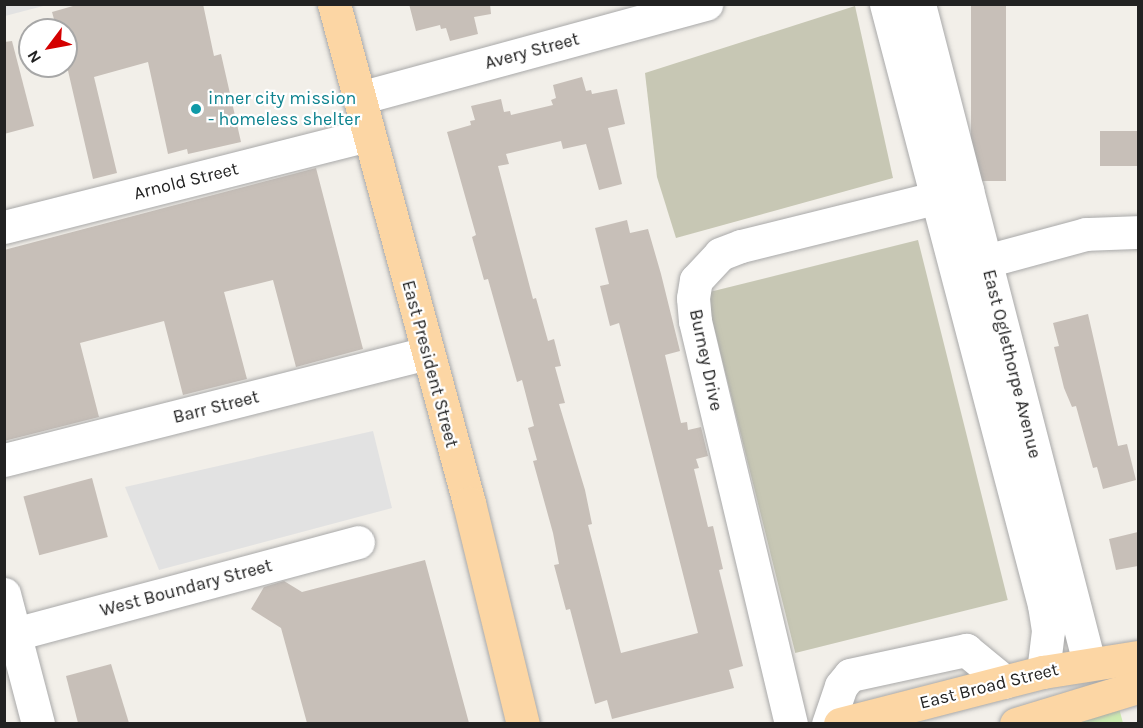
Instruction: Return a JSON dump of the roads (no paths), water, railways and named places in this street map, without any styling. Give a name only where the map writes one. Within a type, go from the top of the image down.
[{"type":"main road","name":"East President Street","points":[[334,4],[523,723]]},
{"type":"main road","name":"East Broad Street","points":[[840,723],[1043,672],[1138,657]]},
{"type":"main road","name":"East Oglethorpe Avenue","points":[[1089,663],[1101,712]]},
{"type":"main road","name":"East Oglethorpe Avenue","points":[[1029,722],[1043,672]]},
{"type":"main road","points":[[1029,722],[1101,712],[1138,687]]},
{"type":"street","name":"Avery Street","points":[[359,98],[706,4]]},
{"type":"street","name":"East Oglethorpe Avenue","points":[[886,4],[1044,605],[1048,631],[1043,672]]},
{"type":"street","name":"East Oglethorpe Avenue","points":[[919,4],[1089,663]]},
{"type":"street","name":"Arnold Street","points":[[4,227],[368,135]]},
{"type":"street","name":"Burney Drive","points":[[791,723],[695,321],[696,280],[720,254],[741,246],[967,190]]},
{"type":"street","points":[[986,261],[1086,234],[1138,232]]},
{"type":"street","name":"Barr Street","points":[[4,460],[427,353]]},
{"type":"street","name":"West Boundary Street","points":[[15,634],[358,542]]},
{"type":"street","points":[[4,594],[38,723]]},
{"type":"street","points":[[828,723],[841,686],[850,675],[966,650],[1005,682]]},
{"type":"place","name":"inner city mission - homeless shelter","points":[[196,109]]}]
